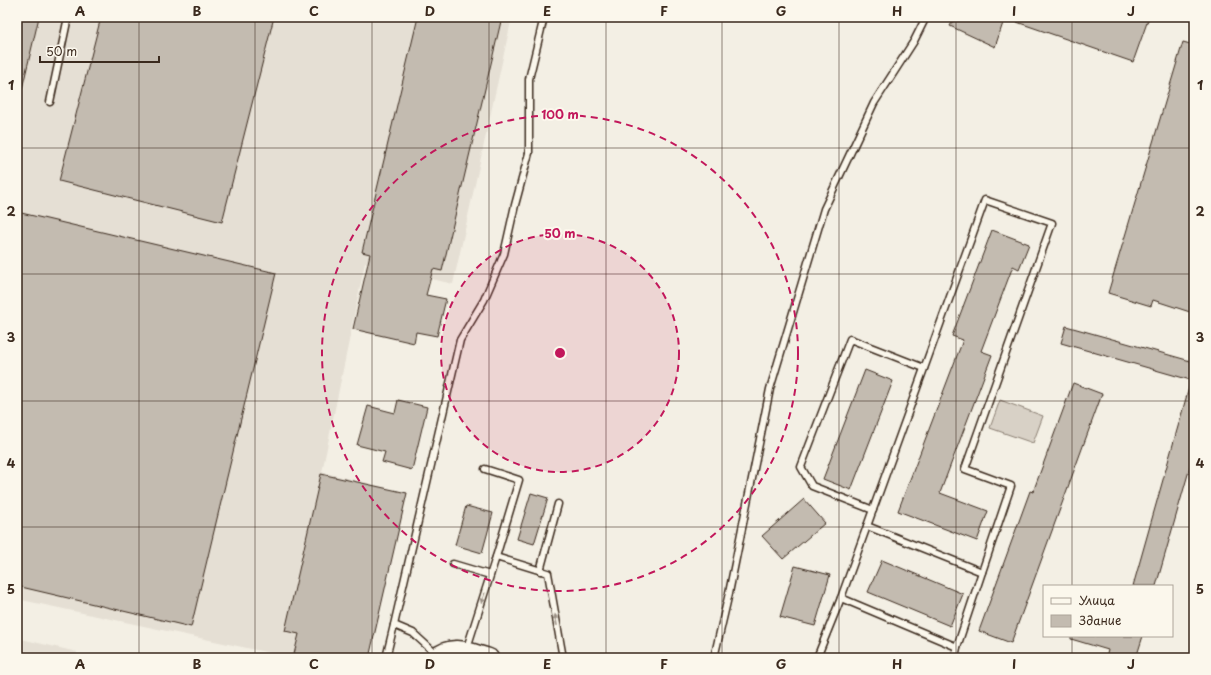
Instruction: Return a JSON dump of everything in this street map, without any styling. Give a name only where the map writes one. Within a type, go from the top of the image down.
[{"type":"main road","points":[[437,657],[447,651],[457,649],[489,658]]},
{"type":"lane","points":[[50,102],[68,17]]},
{"type":"lane","points":[[386,658],[460,340],[484,300],[504,254],[515,205],[529,154],[529,79],[544,17]]},
{"type":"lane","points":[[714,658],[729,593],[770,389],[824,209],[874,103],[914,42],[926,17]]},
{"type":"lane","points":[[825,658],[816,657],[841,598],[985,200],[1052,223],[965,468],[1011,486],[957,647],[955,658]]},
{"type":"lane","points":[[873,510],[812,486],[801,467],[850,339],[924,368]]},
{"type":"lane","points":[[466,651],[519,480],[485,469]]},
{"type":"lane","points":[[540,571],[558,504]]},
{"type":"lane","points":[[867,526],[982,572]]},
{"type":"lane","points":[[496,557],[548,573],[563,658]]},
{"type":"lane","points":[[454,564],[490,575]]},
{"type":"lane","points":[[841,598],[957,647]]},
{"type":"lane","points":[[394,625],[413,633],[437,657]]},
{"type":"shaded area","points":[[17,17],[512,17],[453,284],[365,263],[322,472],[407,493],[369,658],[294,658],[17,599]]},
{"type":"shaded area","points":[[1000,400],[1043,416],[1033,443],[990,428]]},
{"type":"shaded area","points":[[17,638],[77,652],[76,658],[17,658]]},
{"type":"building","points":[[17,17],[39,17],[22,89],[17,88]]},
{"type":"building","points":[[101,17],[274,17],[222,222],[59,181]]},
{"type":"building","points":[[418,17],[502,17],[442,271],[433,269],[426,295],[446,299],[437,336],[416,332],[414,343],[353,329],[370,254],[362,252]]},
{"type":"building","points":[[955,17],[1005,17],[995,47],[950,26]]},
{"type":"building","points":[[1009,17],[1149,17],[1133,62],[1008,19]]},
{"type":"building","points":[[1183,42],[1194,45],[1194,299],[1190,312],[1153,300],[1151,306],[1108,293]]},
{"type":"building","points":[[17,212],[276,273],[191,627],[17,586]]},
{"type":"building","points":[[992,230],[1029,244],[1019,269],[1013,266],[981,351],[992,355],[940,493],[988,511],[977,541],[898,511],[963,340],[952,336]]},
{"type":"building","points":[[1066,326],[1194,362],[1194,381],[1061,343]]},
{"type":"building","points":[[865,370],[893,381],[851,490],[823,479]]},
{"type":"building","points":[[1073,383],[1102,394],[1011,643],[979,631],[1030,491],[1033,492]]},
{"type":"building","points":[[1190,384],[1194,384],[1194,453],[1156,585],[1133,585]]},
{"type":"building","points":[[398,400],[427,407],[412,470],[382,462],[385,452],[357,445],[368,406],[395,413]]},
{"type":"building","points":[[321,474],[407,493],[369,658],[293,658],[299,634],[285,631]]},
{"type":"building","points":[[531,493],[548,498],[534,544],[517,539]]},
{"type":"building","points":[[804,499],[825,523],[783,559],[762,536]]},
{"type":"building","points":[[466,506],[493,513],[482,553],[455,545]]},
{"type":"building","points":[[882,560],[963,594],[950,626],[868,592]]},
{"type":"building","points":[[795,566],[830,575],[815,626],[780,617]]},
{"type":"building","points":[[1071,637],[1143,637],[1136,658],[1106,658],[1108,650],[1071,639]]}]
